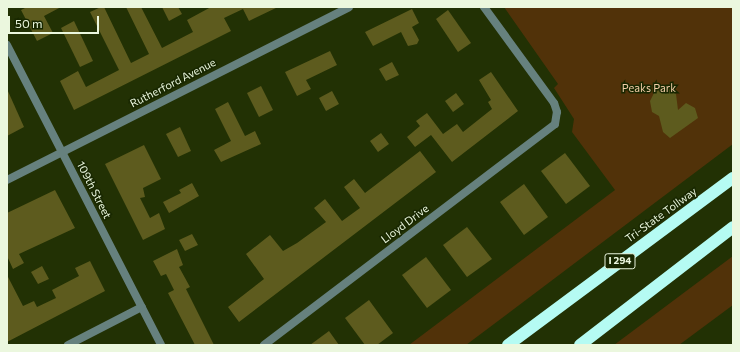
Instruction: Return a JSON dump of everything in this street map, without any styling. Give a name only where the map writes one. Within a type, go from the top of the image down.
[{"type":"highway","name":"Tri-State Tollway","points":[[508,345],[733,178]]},
{"type":"highway","points":[[580,345],[733,227]]},
{"type":"street","name":"Rutherford Avenue","points":[[7,180],[349,7]]},
{"type":"street","name":"Lloyd Drive","points":[[264,345],[548,131],[557,119],[554,103],[484,7]]},
{"type":"street","name":"109th Street","points":[[7,45],[161,345]]},
{"type":"street","points":[[68,345],[142,307]]},
{"type":"green space","name":"Peaks Park","points":[[504,7],[733,7],[733,144],[466,345],[409,345],[615,190],[572,132],[574,119],[554,88],[558,84]]},
{"type":"green space","points":[[733,256],[733,305],[679,345],[614,345]]},
{"type":"building","points":[[27,7],[61,7],[44,16],[53,33],[37,41],[21,10]]},
{"type":"building","points":[[104,7],[131,63],[149,54],[126,7],[141,7],[162,48],[193,32],[187,20],[211,7],[278,7],[249,21],[243,9],[224,18],[231,31],[74,110],[60,81],[78,71],[86,87],[119,70],[90,12]]},
{"type":"building","points":[[162,7],[178,7],[182,14],[169,21]]},
{"type":"building","points":[[412,9],[419,23],[412,27],[419,40],[417,44],[408,46],[401,32],[373,46],[365,32]]},
{"type":"building","points":[[448,10],[471,43],[458,52],[436,19]]},
{"type":"building","points":[[74,21],[93,61],[80,67],[61,28]]},
{"type":"building","points":[[330,51],[337,65],[306,80],[311,89],[297,96],[285,72]]},
{"type":"building","points":[[392,62],[399,75],[386,81],[379,69]]},
{"type":"building","points":[[491,72],[518,111],[452,162],[431,135],[415,147],[407,137],[420,126],[416,121],[427,113],[443,134],[457,124],[463,132],[492,109],[488,102],[491,100],[479,80]]},
{"type":"building","points":[[261,86],[273,110],[259,117],[247,93]]},
{"type":"building","points":[[667,88],[676,94],[678,110],[686,103],[695,108],[698,118],[670,138],[663,132],[659,116],[652,112],[650,101],[655,91]]},
{"type":"building","points":[[7,89],[24,127],[7,136]]},
{"type":"building","points":[[332,91],[339,104],[326,111],[319,98]]},
{"type":"building","points":[[456,93],[464,104],[453,112],[445,101]]},
{"type":"building","points":[[228,102],[245,136],[255,131],[261,144],[221,162],[214,150],[231,141],[215,109]]},
{"type":"building","points":[[180,127],[191,151],[178,157],[166,134]]},
{"type":"building","points":[[381,133],[389,144],[378,152],[370,141]]},
{"type":"building","points":[[144,145],[161,179],[143,188],[145,197],[140,198],[150,218],[159,213],[165,229],[143,240],[105,164]]},
{"type":"building","points":[[420,151],[436,172],[239,322],[228,307],[264,279],[246,254],[270,235],[283,251],[297,243],[326,222],[314,208],[325,199],[342,221],[360,208],[344,187],[354,179],[365,193]]},
{"type":"building","points":[[565,153],[590,186],[566,204],[541,171]]},
{"type":"building","points":[[192,183],[199,196],[169,213],[163,202],[181,193],[179,190]]},
{"type":"building","points":[[524,184],[548,217],[524,235],[500,202]]},
{"type":"building","points":[[55,190],[75,228],[19,254],[24,263],[13,269],[7,256],[7,213]]},
{"type":"building","points":[[467,227],[492,259],[467,277],[443,245]]},
{"type":"building","points":[[192,234],[198,245],[185,251],[179,240]]},
{"type":"building","points":[[177,249],[183,265],[179,267],[190,287],[186,289],[214,345],[195,345],[168,293],[174,290],[166,274],[161,276],[153,261]]},
{"type":"building","points":[[426,257],[451,290],[427,308],[402,275]]},
{"type":"building","points":[[90,261],[105,291],[7,342],[7,275],[23,306],[34,301],[37,307],[56,298],[52,290],[79,276],[75,268]]},
{"type":"building","points":[[42,266],[49,279],[38,284],[31,272]]},
{"type":"building","points":[[369,300],[393,333],[377,345],[365,345],[345,318]]},
{"type":"building","points":[[329,331],[339,345],[310,345]]}]
